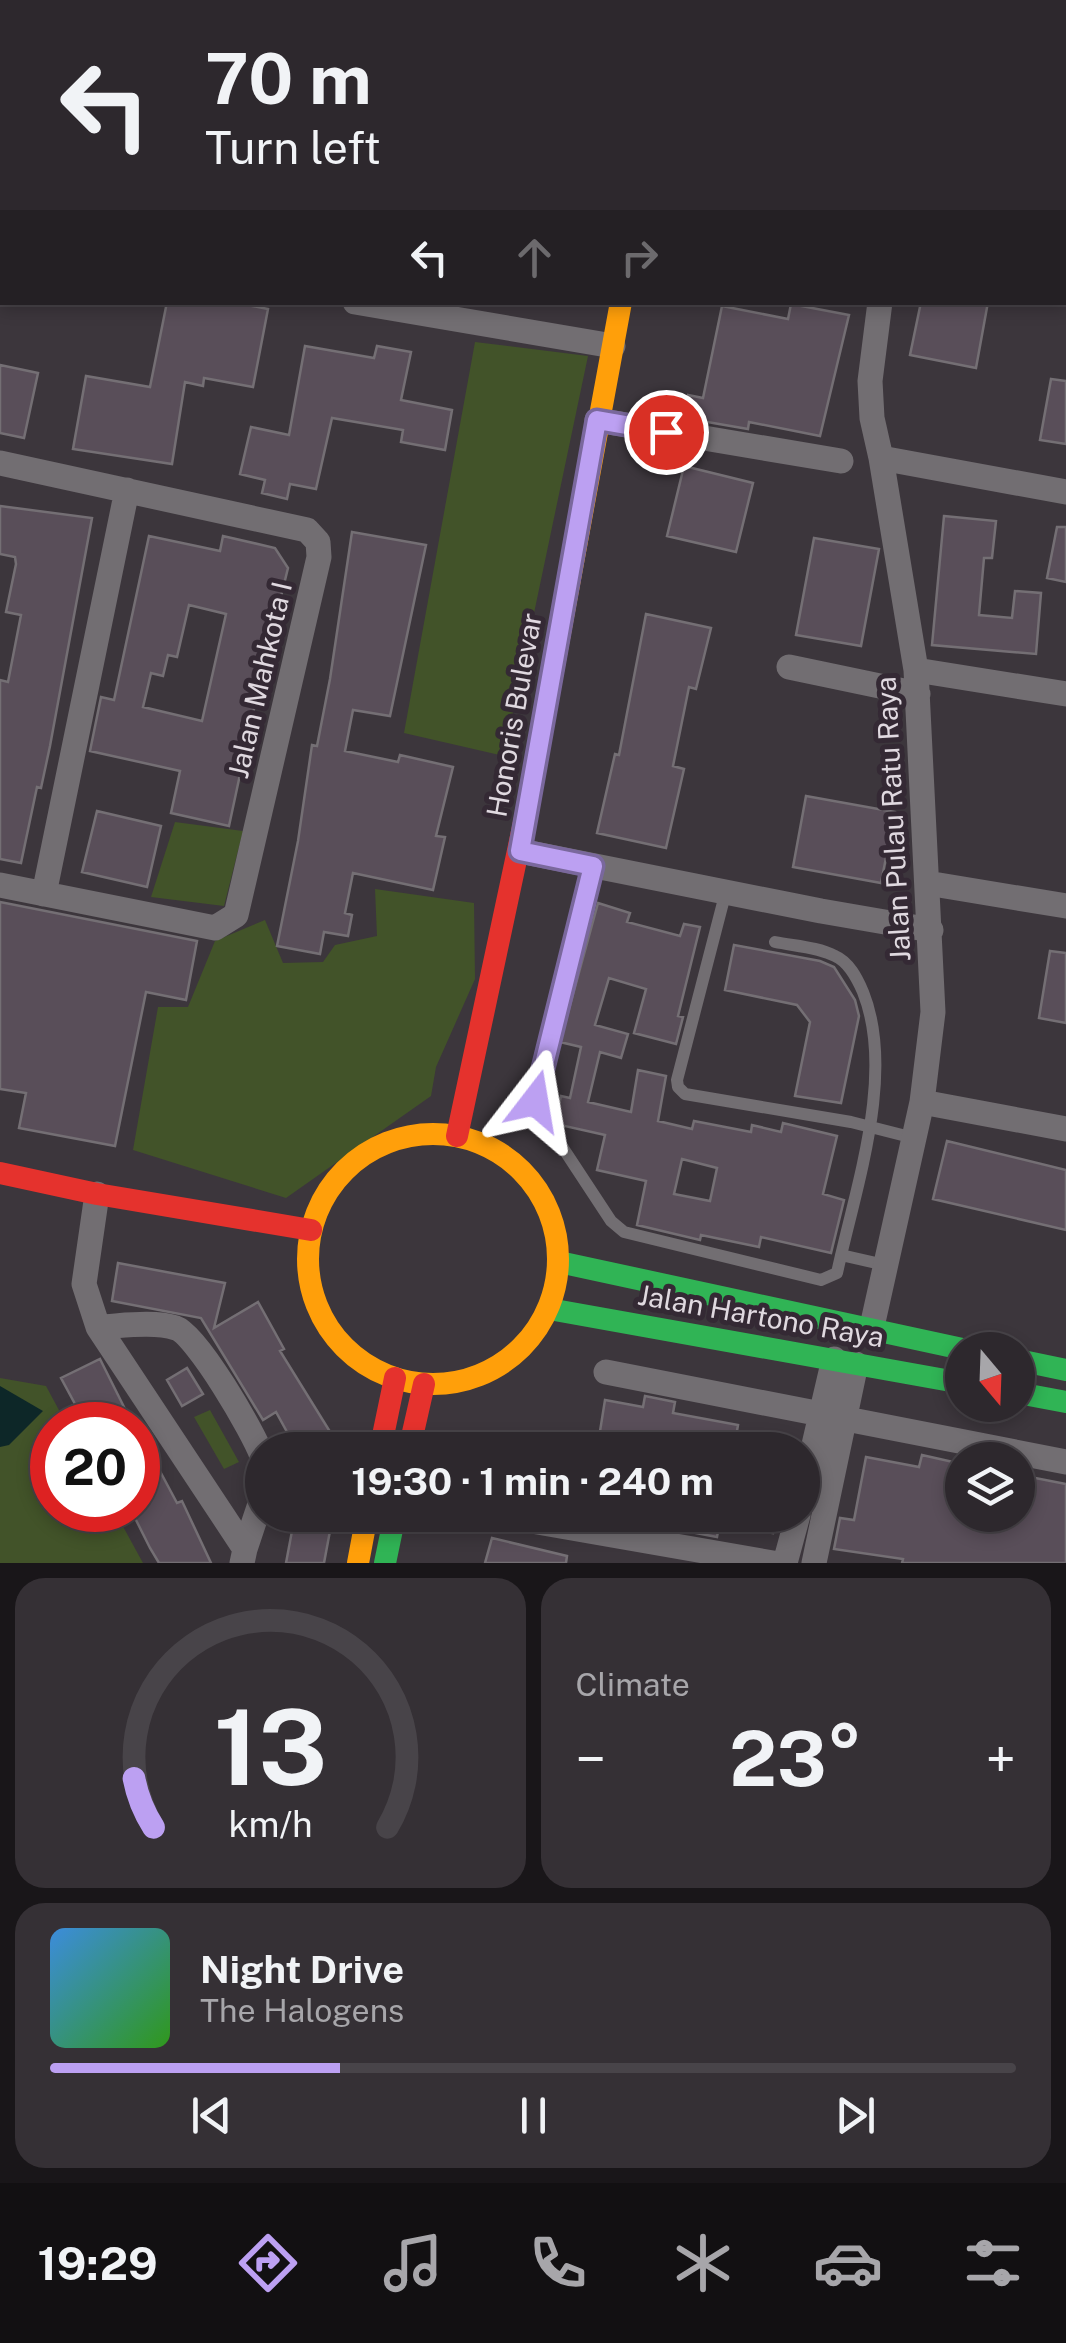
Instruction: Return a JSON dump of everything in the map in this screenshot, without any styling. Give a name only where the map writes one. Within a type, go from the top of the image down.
[{"type":"street","points":[[373,305],[612,346]]},
{"type":"street","name":"Honoris Bulevar","points":[[457,1136],[520,851],[620,305]]},
{"type":"street","name":"Jalan Pulau Ratu Raya","points":[[871,1331],[922,1102],[933,1012],[917,682],[882,458],[872,418],[870,380],[880,305]]},
{"type":"street","points":[[597,420],[841,461]]},
{"type":"street","points":[[882,458],[1066,492]]},
{"type":"street","name":"Jalan Mahkota I","points":[[0,462],[307,530],[318,542],[319,557],[236,915],[214,928],[0,885]]},
{"type":"street","points":[[44,894],[127,490]]},
{"type":"street","points":[[789,667],[1066,694]]},
{"type":"street","points":[[520,851],[931,930]]},
{"type":"street","points":[[927,883],[1066,906]]},
{"type":"street","points":[[922,1102],[1066,1129]]},
{"type":"street","points":[[426,1134],[457,1136],[491,1147],[520,1167],[542,1194],[556,1227],[560,1262],[549,1309],[519,1350],[475,1377],[424,1384],[394,1378],[370,1367],[348,1352],[324,1320],[310,1283],[311,1230],[322,1200],[340,1174],[365,1153],[394,1140],[426,1134]]},
{"type":"street","points":[[0,1172],[97,1194],[311,1230]]},
{"type":"street","points":[[97,1194],[84,1284],[98,1328],[244,1556]]},
{"type":"street","name":"Jalan Hartono Raya","points":[[560,1262],[945,1346]]},
{"type":"street","name":"Jalan Hartono Raya","points":[[549,1309],[945,1380]]},
{"type":"street","points":[[98,1328],[177,1328],[188,1336],[250,1432]]},
{"type":"street","points":[[814,1563],[845,1361]]},
{"type":"street","points":[[1035,1364],[1066,1370]]},
{"type":"street","points":[[606,1372],[1066,1462]]},
{"type":"street","points":[[384,1432],[394,1378]]},
{"type":"street","points":[[414,1432],[424,1384]]},
{"type":"street","points":[[1035,1396],[1066,1402]]},
{"type":"street","points":[[820,1452],[834,1417]]},
{"type":"street","points":[[244,1556],[251,1532]]},
{"type":"street","points":[[358,1563],[364,1532]]},
{"type":"street","points":[[385,1563],[391,1532]]},
{"type":"street","points":[[595,1532],[773,1563]]},
{"type":"street","points":[[785,1563],[793,1532]]},
{"type":"lane","points":[[593,866],[535,1101],[538,1110],[624,1232],[821,1280],[837,1272],[841,1255],[868,1129],[876,1044],[872,1017],[858,982],[836,956],[775,942]]},
{"type":"lane","points":[[726,891],[676,1080],[678,1087],[685,1094],[851,1122],[914,1138]]},
{"type":"lane","points":[[841,1255],[886,1265]]},
{"type":"green space","points":[[475,342],[588,356],[504,756],[404,733]]},
{"type":"green space","points":[[175,822],[243,831],[224,906],[151,897]]},
{"type":"green space","points":[[375,889],[474,903],[475,979],[436,1067],[431,1096],[286,1198],[133,1150],[158,1007],[188,1007],[215,941],[265,920],[283,963],[323,962],[335,945],[377,936]]},
{"type":"green space","points":[[0,1378],[46,1386],[55,1402],[30,1402],[30,1532],[126,1532],[143,1563],[0,1563]]},
{"type":"green space","points":[[210,1410],[239,1462],[224,1469],[194,1417]]},
{"type":"shaded area","points":[[0,1386],[30,1403],[30,1424],[9,1445],[0,1447]]},
{"type":"building","points":[[166,305],[247,305],[268,309],[253,387],[204,378],[203,386],[185,382],[172,464],[73,449],[86,376],[150,387]]},
{"type":"building","points":[[791,305],[849,315],[820,436],[749,422],[748,429],[684,418],[688,395],[703,398],[722,306],[788,319]]},
{"type":"building","points":[[920,305],[987,305],[976,368],[910,355]]},
{"type":"building","points":[[305,346],[374,358],[377,346],[411,352],[401,400],[452,410],[445,450],[401,442],[403,430],[332,418],[316,489],[290,484],[287,499],[262,493],[265,480],[240,474],[251,427],[289,435]]},
{"type":"building","points":[[0,365],[38,373],[24,438],[0,433]]},
{"type":"building","points":[[1051,379],[1066,381],[1066,444],[1040,440]]},
{"type":"building","points":[[684,466],[753,483],[736,552],[667,536]]},
{"type":"building","points":[[0,506],[92,518],[50,746],[21,863],[0,859],[0,680],[8,682],[21,615],[6,612],[16,564],[15,557],[0,554]]},
{"type":"building","points":[[944,516],[996,521],[992,558],[984,558],[979,615],[1012,618],[1015,591],[1041,593],[1036,654],[932,645]]},
{"type":"building","points":[[1057,527],[1066,527],[1066,582],[1047,578]]},
{"type":"building","points":[[352,532],[426,545],[390,716],[353,710],[345,751],[398,762],[400,755],[453,767],[436,836],[445,837],[433,890],[353,873],[345,913],[352,915],[348,936],[324,932],[320,954],[277,946],[312,745],[317,746],[330,679]]},
{"type":"building","points":[[149,536],[220,551],[223,536],[275,548],[288,568],[273,629],[280,631],[268,683],[260,681],[229,826],[171,813],[180,771],[90,751],[101,697],[114,700]],"holes":[[[189,605],[226,614],[202,721],[143,707],[151,673],[163,676],[168,655],[177,657]]]},
{"type":"building","points":[[814,538],[879,549],[861,646],[796,635]]},
{"type":"building","points":[[646,614],[711,628],[696,689],[689,687],[673,766],[684,769],[666,848],[597,833],[615,754],[619,755]]},
{"type":"building","points":[[806,796],[895,812],[881,883],[793,867]]},
{"type":"building","points":[[97,811],[161,826],[147,887],[82,872]]},
{"type":"building","points":[[0,902],[197,941],[186,1000],[146,992],[115,1146],[19,1128],[26,1093],[0,1089]]},
{"type":"building","points":[[598,903],[630,913],[627,922],[680,936],[684,924],[700,927],[678,1016],[683,1017],[676,1044],[634,1033],[646,989],[609,978],[595,1025],[628,1034],[621,1058],[600,1052],[588,1102],[631,1112],[638,1070],[666,1076],[658,1121],[692,1129],[694,1121],[751,1132],[752,1125],[781,1132],[783,1123],[837,1136],[823,1194],[844,1200],[831,1253],[761,1237],[759,1247],[701,1235],[700,1240],[637,1225],[646,1181],[597,1170],[605,1135],[560,1125],[556,1119],[561,1096],[570,1098],[581,1047],[560,1042]],"holes":[[[682,1159],[717,1168],[710,1201],[674,1194]]]},
{"type":"building","points":[[734,945],[834,967],[855,1000],[859,1016],[841,1103],[795,1096],[810,1022],[797,1005],[725,990]]},
{"type":"building","points":[[1050,951],[1066,953],[1066,1023],[1039,1018]]},
{"type":"building","points":[[947,1141],[1066,1170],[1066,1230],[933,1199]]},
{"type":"building","points":[[118,1263],[225,1283],[214,1328],[258,1302],[284,1349],[280,1351],[330,1432],[287,1432],[276,1412],[263,1420],[201,1318],[112,1301]]},
{"type":"building","points":[[100,1359],[122,1402],[74,1402],[61,1378]]},
{"type":"building","points":[[187,1368],[203,1394],[182,1406],[167,1380]]},
{"type":"building","points":[[645,1396],[675,1402],[673,1413],[738,1425],[737,1431],[743,1432],[600,1432],[605,1400],[643,1407]]},
{"type":"building","points":[[922,1455],[945,1460],[945,1532],[1035,1532],[1035,1478],[1066,1484],[1066,1563],[902,1563],[903,1559],[834,1549],[840,1518],[854,1520],[866,1457],[919,1467]]},
{"type":"building","points":[[160,1471],[177,1503],[182,1501],[211,1563],[159,1563],[142,1532],[160,1532]]},
{"type":"building","points":[[292,1532],[330,1532],[324,1563],[286,1563]]},
{"type":"building","points":[[691,1532],[718,1532],[717,1537]]},
{"type":"building","points":[[492,1538],[567,1556],[566,1563],[485,1563]]},
{"type":"traffic: fast","points":[[559,1262],[945,1345]]},
{"type":"traffic: fast","points":[[549,1309],[945,1380]]},
{"type":"traffic: fast","points":[[1035,1364],[1066,1370]]},
{"type":"traffic: fast","points":[[1035,1396],[1066,1402]]},
{"type":"traffic: fast","points":[[385,1563],[391,1532]]},
{"type":"traffic: slow","points":[[532,785],[620,305]]},
{"type":"traffic: slow","points":[[433,1134],[481,1144],[521,1171],[548,1211],[558,1259],[548,1307],[521,1347],[481,1374],[433,1384],[385,1374],[345,1347],[318,1307],[308,1259],[318,1211],[345,1171],[385,1144],[433,1134]]},
{"type":"traffic: slow","points":[[358,1563],[364,1532]]},
{"type":"traffic: jam","points":[[457,1136],[532,785]]},
{"type":"traffic: jam","points":[[0,1173],[97,1194],[311,1230]]},
{"type":"traffic: jam","points":[[384,1432],[395,1378]]},
{"type":"traffic: jam","points":[[413,1432],[424,1384]]},
{"type":"route","points":[[535,1101],[593,866],[520,851],[597,420],[666,432]]}]
